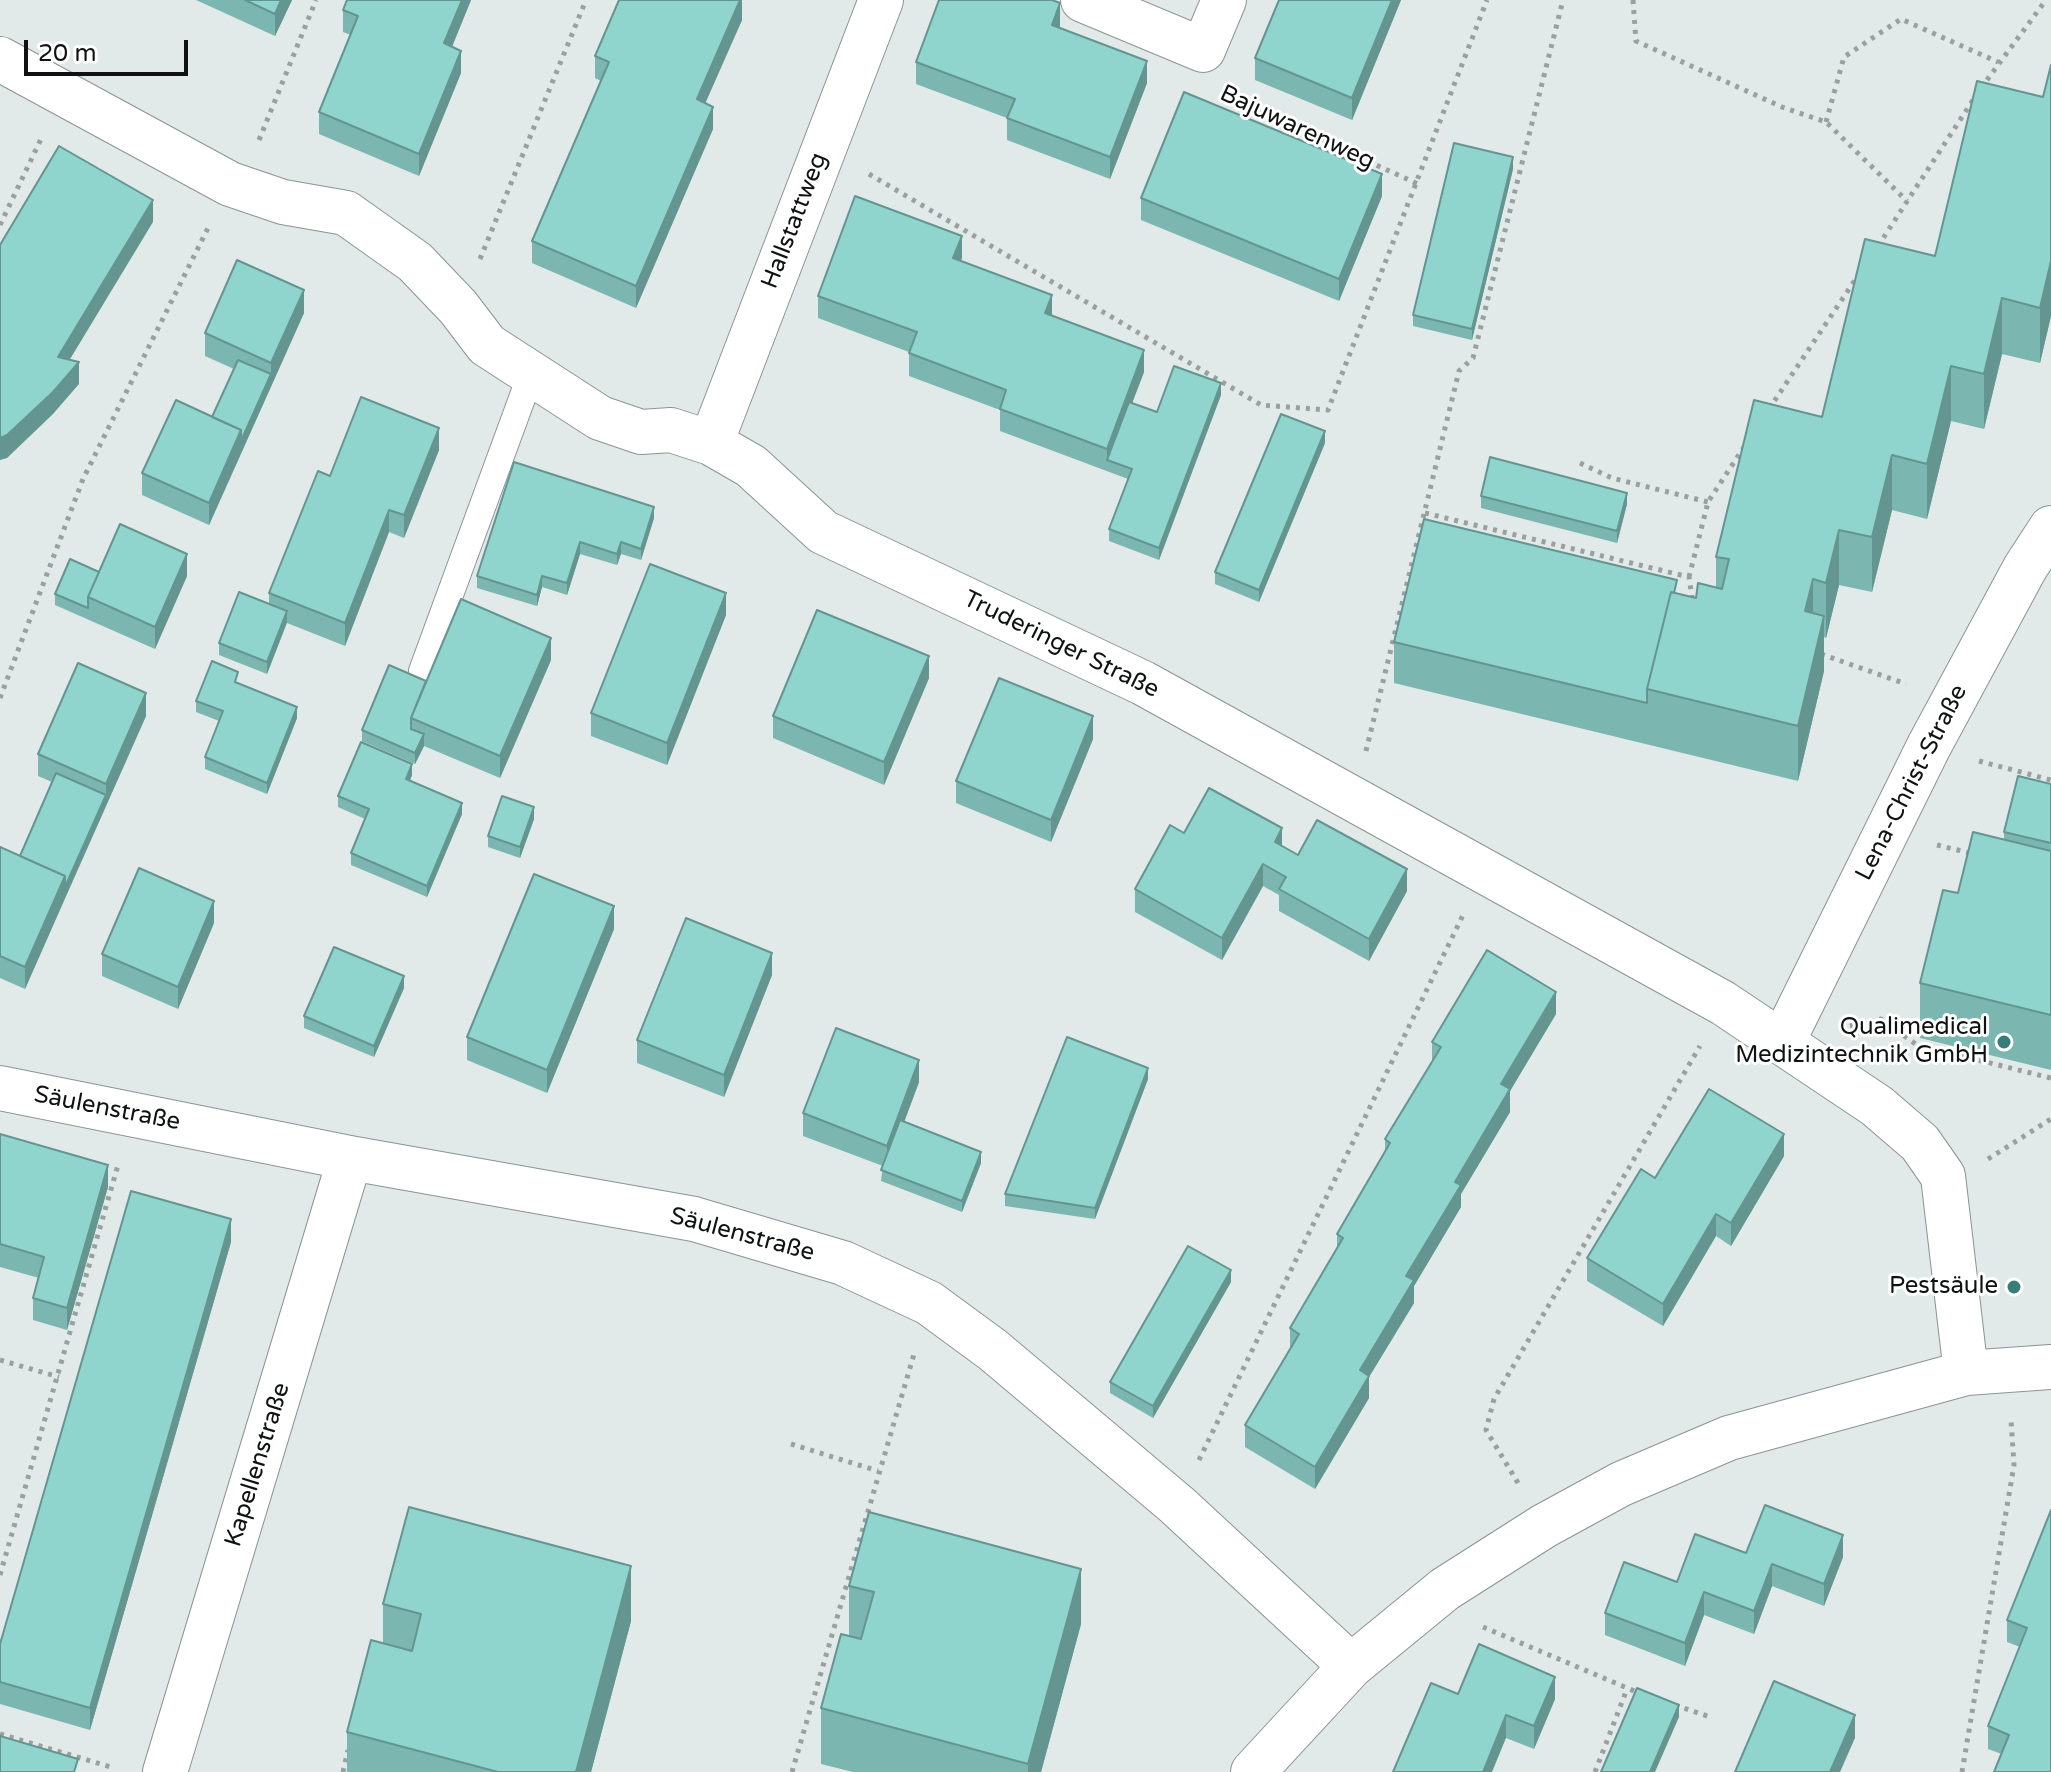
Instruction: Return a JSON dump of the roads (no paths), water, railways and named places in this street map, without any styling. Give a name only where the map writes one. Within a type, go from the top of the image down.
[{"type":"street","points":[[1083,0],[1203,50],[1224,0]]},
{"type":"street","name":"Hallstattweg","points":[[711,443],[823,147],[866,4]]},
{"type":"street","name":"Truderinger Straße","points":[[0,59],[230,184],[283,202],[346,213],[415,262],[458,307],[487,345],[600,418],[641,432],[671,430],[711,443],[751,466],[823,532],[1143,683],[1723,1003],[1877,1106],[1920,1143],[1943,1176],[1987,1370]]},
{"type":"street","name":"Lena-Christ-Straße","points":[[1782,1043],[1929,746],[2025,568],[2051,528]]},
{"type":"street","name":"Säulenstraße","points":[[0,1088],[350,1158],[694,1219],[843,1263],[929,1303],[993,1350],[1177,1505],[1351,1666]]},
{"type":"street","name":"Kapellenstraße","points":[[165,1772],[350,1158]]},
{"type":"street","points":[[1253,1772],[1351,1666],[1445,1589],[1544,1526],[1621,1484],[1729,1438],[1987,1370],[2051,1367]]},
{"type":"lane","points":[[422,671],[531,374]]},
{"type":"place","name":"Qualimedical Medizintechnik GmbH","points":[[2004,1042]]},
{"type":"place","name":"Pestsäule","points":[[2014,1287]]}]
